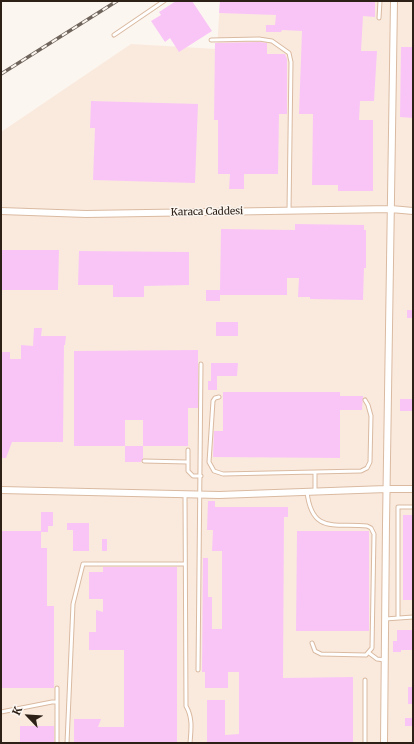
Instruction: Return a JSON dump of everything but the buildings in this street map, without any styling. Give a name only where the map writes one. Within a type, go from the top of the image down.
[{"type":"street","points":[[384,743],[386,489],[394,1]]},
{"type":"street","name":"Karaca Caddesi","points":[[1,211],[86,214],[391,210],[413,211]]},
{"type":"street","points":[[1,490],[200,495],[413,489]]},
{"type":"lane","points":[[114,35],[164,1]]},
{"type":"lane","points":[[379,18],[380,1]]},
{"type":"lane","points":[[211,40],[259,38],[272,41],[289,53],[291,62],[289,211]]},
{"type":"lane","points":[[198,670],[201,364]]},
{"type":"lane","points":[[219,397],[215,398],[213,401],[209,462],[214,471],[223,474],[361,471],[368,466],[370,462],[370,416],[368,405],[365,400]]},
{"type":"lane","points":[[188,450],[188,471],[193,476],[201,476]]},
{"type":"lane","points":[[144,461],[188,462]]},
{"type":"lane","points":[[315,472],[315,492]]},
{"type":"lane","points":[[307,492],[310,509],[324,524],[367,526],[374,532],[372,648],[366,656],[324,655],[315,651],[312,643]]},
{"type":"lane","points":[[185,495],[186,706],[191,723],[190,743]]},
{"type":"lane","points":[[398,618],[398,507],[413,507]]},
{"type":"lane","points":[[67,743],[73,604],[83,564],[185,564]]},
{"type":"lane","points":[[385,619],[413,617]]},
{"type":"lane","points":[[369,653],[377,660],[385,660]]},
{"type":"lane","points":[[365,680],[365,743]]},
{"type":"lane","points":[[56,743],[57,688]]},
{"type":"lane","points":[[1,712],[57,702]]},
{"type":"shaded area","points":[[220,1],[413,1],[413,743],[1,743],[1,132],[131,44],[217,49]]},
{"type":"railway","points":[[1,74],[117,1]]}]
